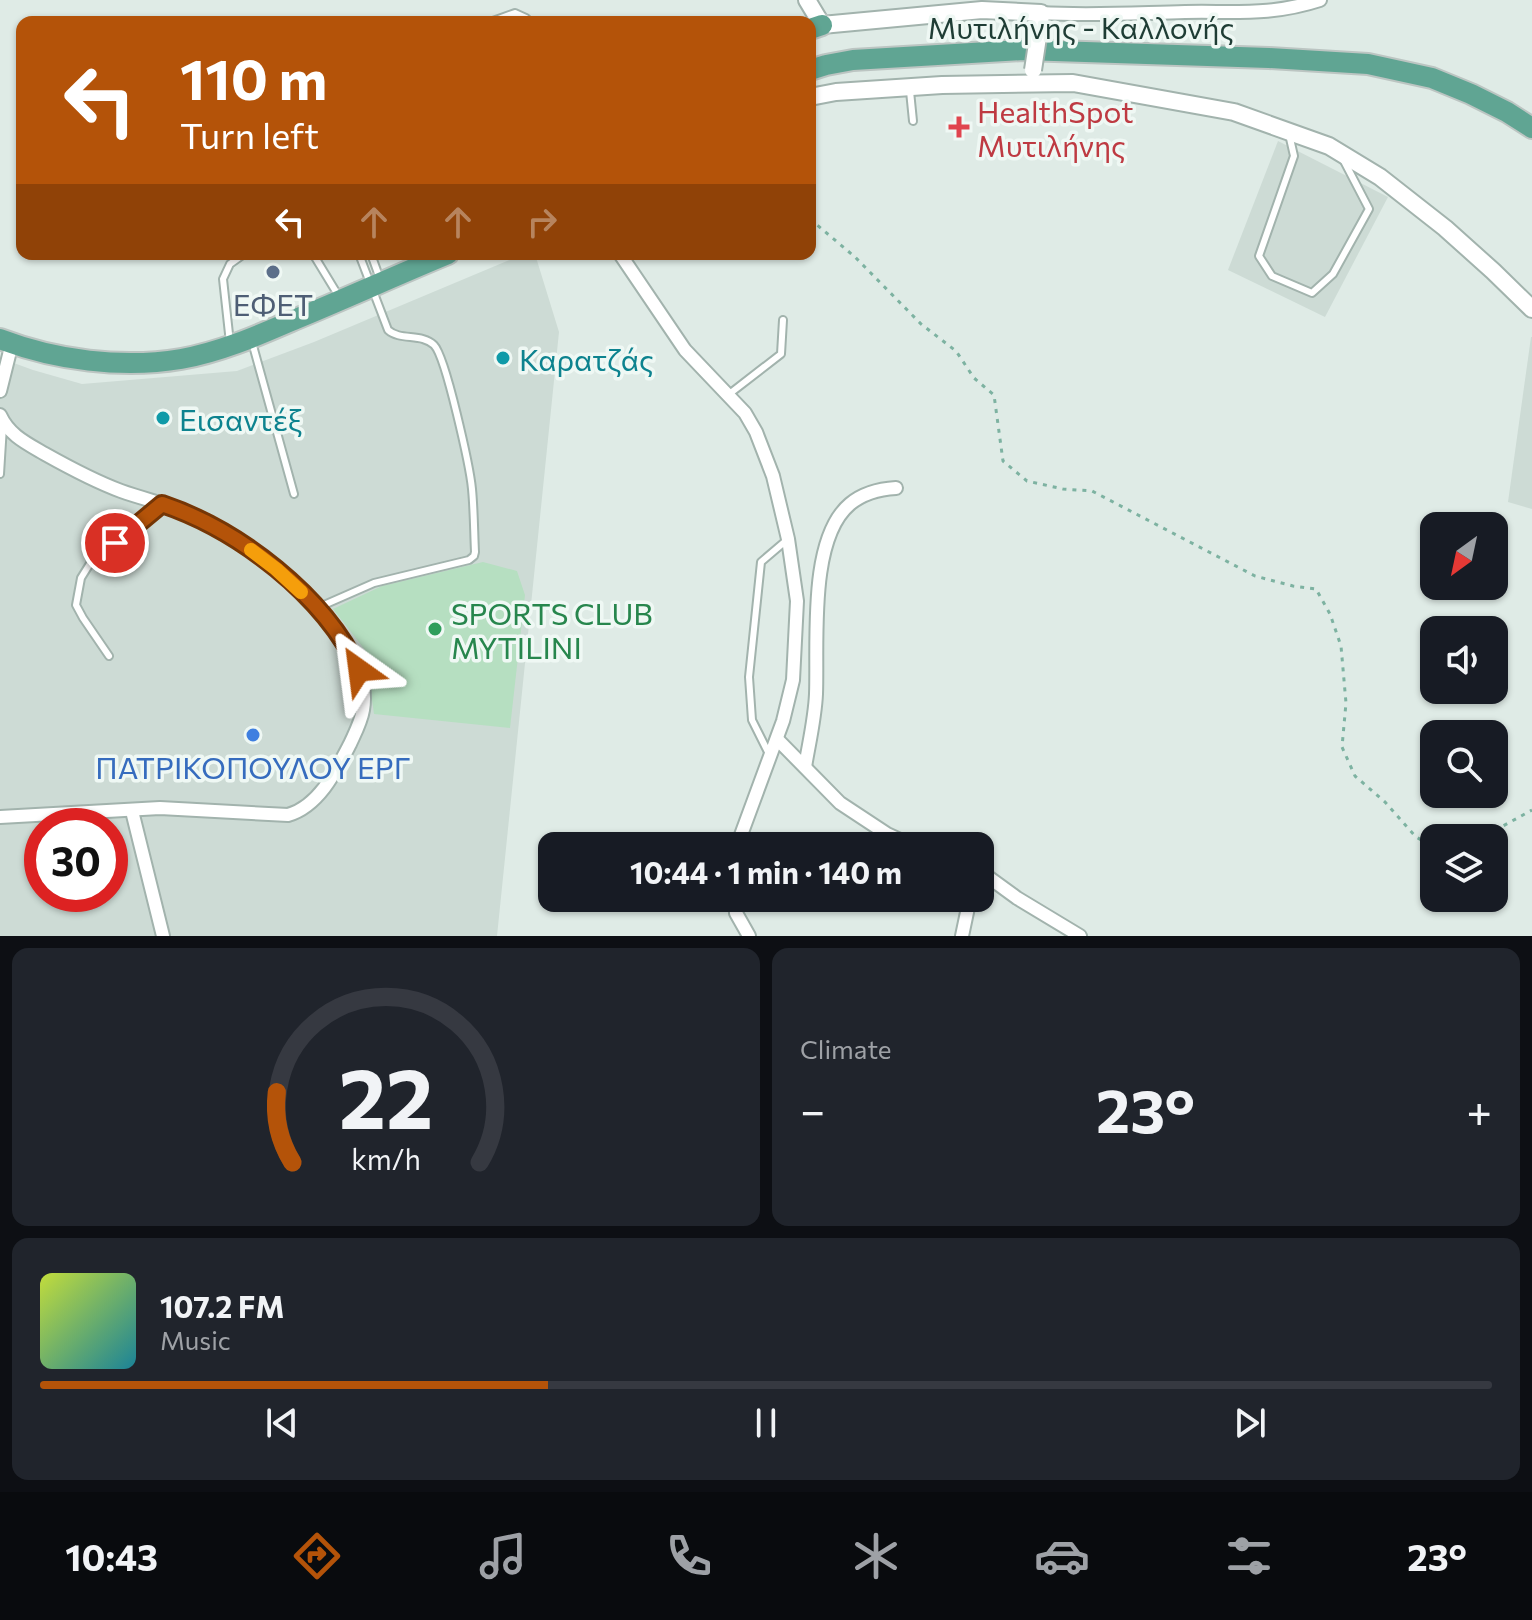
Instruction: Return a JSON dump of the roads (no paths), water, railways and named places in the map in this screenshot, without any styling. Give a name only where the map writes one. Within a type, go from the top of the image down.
[{"type":"main road","name":"Μυτιλήνης - Καλλονής","points":[[816,68],[853,60],[1024,50],[1354,63],[1432,78],[1471,94],[1532,128]]},
{"type":"main road","points":[[403,273],[425,260]]},
{"type":"main road","points":[[6,341],[45,353],[87,360],[135,363],[180,359],[231,347],[434,260]]},
{"type":"street","points":[[816,27],[982,10],[1041,19],[1187,12],[1257,13],[1320,0]]},
{"type":"street","points":[[1033,76],[1041,19]]},
{"type":"street","points":[[816,96],[1033,76],[1234,112],[1340,151],[1380,177],[1421,208],[1532,309]]},
{"type":"street","points":[[624,260],[685,350],[745,413],[773,476],[788,539],[797,601],[793,680],[777,739],[742,832]]},
{"type":"street","points":[[0,391],[6,341]]},
{"type":"street","points":[[0,817],[160,808],[288,815],[303,811],[330,780],[357,730],[364,708],[359,670],[351,653],[317,608],[276,569],[196,516],[84,476],[14,437],[2,418]]},
{"type":"street","points":[[805,767],[816,698],[818,607],[826,545],[840,516],[851,503],[879,489],[896,488]]},
{"type":"street","points":[[777,739],[840,803],[884,832]]},
{"type":"street","points":[[132,811],[163,936]]},
{"type":"street","points":[[994,883],[1080,936]]},
{"type":"street","points":[[736,912],[749,936]]},
{"type":"street","points":[[962,936],[967,912]]},
{"type":"lane","points":[[909,87],[913,121]]},
{"type":"lane","points":[[1288,131],[1294,156],[1259,256],[1272,276],[1312,293],[1333,274],[1369,209],[1340,151]]},
{"type":"lane","points":[[231,347],[223,279],[230,264],[236,260]]},
{"type":"lane","points":[[317,260],[341,300]]},
{"type":"lane","points":[[362,260],[376,285]]},
{"type":"lane","points":[[317,608],[374,583],[469,560],[475,552],[472,488],[449,383],[438,351],[427,340],[390,333],[372,260]]},
{"type":"lane","points":[[728,395],[781,354],[783,320]]},
{"type":"lane","points":[[251,338],[294,494]]},
{"type":"lane","points":[[0,474],[2,418]]},
{"type":"lane","points":[[109,656],[76,605],[81,578],[91,562],[162,504]]},
{"type":"lane","points":[[770,757],[752,720],[749,677],[761,562],[788,539]]},
{"type":"place","name":"HealthSpot Μυτιλήνης","points":[[959,127]]},
{"type":"place","name":"ΕΦΕΤ","points":[[273,272]]},
{"type":"place","name":"Καρατζάς","points":[[503,358]]},
{"type":"place","name":"Εισαντέξ","points":[[163,418]]},
{"type":"place","name":"SPORTS CLUB MYTILINI","points":[[435,629]]},
{"type":"place","name":"ΠΑΤΡΙΚΟΠΟΥΛΟΥ ΕΡΓ","points":[[253,735]]}]
